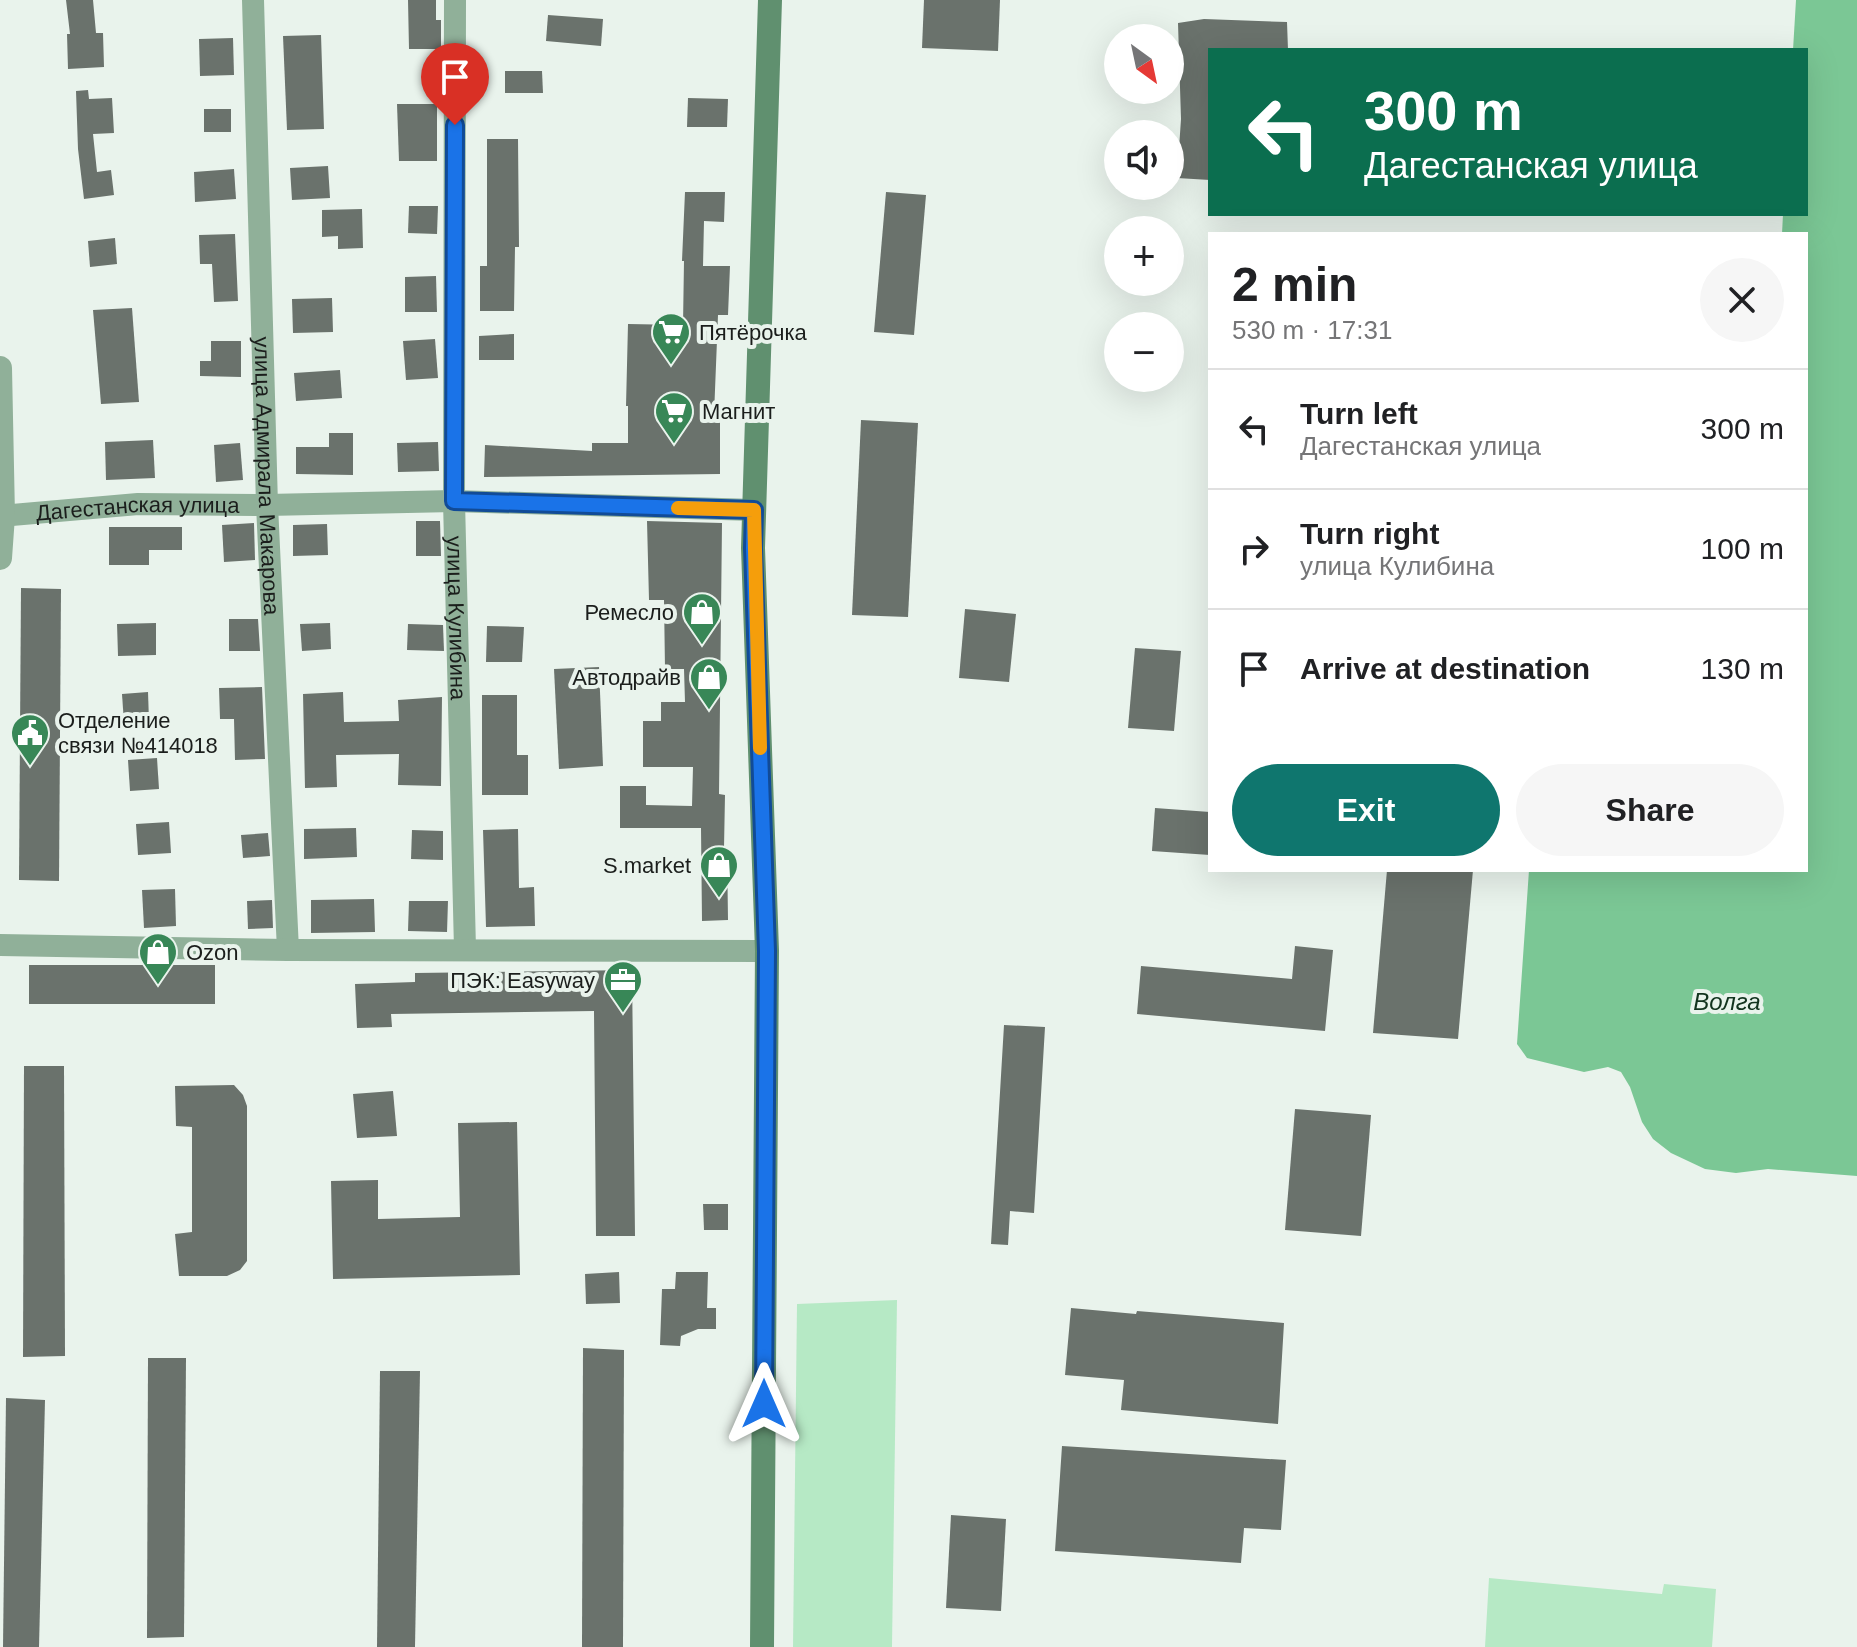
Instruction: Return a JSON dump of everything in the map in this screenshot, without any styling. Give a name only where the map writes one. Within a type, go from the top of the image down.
[{"type":"main road","points":[[762,1647],[767,951],[753,548],[770,0]]},
{"type":"street","name":"улица Адмирала Макарова","points":[[253,0],[267,505],[288,950]]},
{"type":"street","name":"улица Кулибина","points":[[455,0],[454,501],[465,949]]},
{"type":"street","points":[[0,368],[0,558]]},
{"type":"street","name":"Дагестанская улица","points":[[2,516],[138,504],[454,501],[754,510]]},
{"type":"street","points":[[0,945],[288,950],[767,951]]},
{"type":"shaded area","points":[[897,1300],[892,1647],[793,1647],[797,1304]]},
{"type":"shaded area","points":[[1489,1578],[1662,1594],[1664,1584],[1716,1589],[1712,1647],[1485,1647]]},
{"type":"water","name":"Волга","points":[[1796,0],[1857,0],[1857,1176],[1768,1169],[1736,1173],[1705,1169],[1671,1153],[1653,1139],[1642,1122],[1630,1087],[1621,1072],[1608,1067],[1584,1072],[1527,1058],[1517,1044],[1529,872],[1808,872],[1808,232],[1782,232],[1783,216],[1808,216],[1808,48],[1793,48]]},
{"type":"building","points":[[66,0],[93,0],[96,33],[103,33],[104,67],[68,69],[67,34],[70,34]]},
{"type":"building","points":[[408,0],[436,0],[436,20],[441,20],[441,49],[409,49]]},
{"type":"building","points":[[924,0],[1000,0],[998,51],[922,48]]},
{"type":"building","points":[[548,15],[603,19],[601,46],[546,41]]},
{"type":"building","points":[[1204,19],[1287,22],[1288,48],[1208,48],[1208,180],[1184,178],[1184,120],[1181,120],[1181,104],[1184,104],[1184,24],[1178,24]]},
{"type":"building","points":[[321,35],[324,129],[287,130],[283,36]]},
{"type":"building","points":[[233,38],[234,75],[200,76],[199,39]]},
{"type":"building","points":[[505,71],[542,71],[543,93],[505,93]]},
{"type":"building","points":[[88,90],[89,99],[112,98],[114,133],[93,134],[97,172],[111,170],[114,195],[84,199],[76,91]]},
{"type":"building","points":[[688,98],[728,99],[727,127],[687,127]]},
{"type":"building","points":[[397,104],[437,104],[437,161],[399,161]]},
{"type":"building","points":[[204,109],[231,109],[231,132],[204,132]]},
{"type":"building","points":[[487,139],[518,139],[519,247],[515,247],[514,311],[480,311],[480,266],[487,266]]},
{"type":"building","points":[[328,166],[330,198],[292,200],[290,168]]},
{"type":"building","points":[[234,169],[236,199],[195,202],[194,172]]},
{"type":"building","points":[[685,192],[725,192],[724,222],[704,221],[703,266],[730,266],[728,315],[718,315],[714,415],[720,415],[720,474],[484,477],[485,445],[592,451],[592,443],[628,443],[628,324],[683,325]]},
{"type":"building","points":[[886,192],[926,195],[914,335],[874,332]]},
{"type":"building","points":[[409,206],[438,206],[437,234],[408,233]]},
{"type":"building","points":[[362,209],[363,248],[338,249],[338,236],[322,237],[322,210]]},
{"type":"building","points":[[235,234],[238,301],[214,302],[212,264],[200,264],[199,235]]},
{"type":"building","points":[[115,238],[117,264],[90,267],[88,241]]},
{"type":"building","points":[[436,276],[437,312],[405,312],[405,277]]},
{"type":"building","points":[[332,298],[333,332],[293,333],[292,299]]},
{"type":"building","points":[[132,308],[139,402],[101,404],[93,310]]},
{"type":"building","points":[[514,334],[514,360],[479,360],[479,336]]},
{"type":"building","points":[[435,339],[438,378],[406,380],[403,341]]},
{"type":"building","points":[[211,341],[241,341],[241,377],[200,376],[200,361],[211,361]]},
{"type":"building","points":[[340,370],[342,398],[296,401],[294,373]]},
{"type":"building","points":[[861,420],[918,423],[908,617],[852,615]]},
{"type":"building","points":[[329,433],[353,433],[353,475],[296,474],[296,447],[329,447]]},
{"type":"building","points":[[153,440],[155,478],[106,480],[105,442]]},
{"type":"building","points":[[438,442],[439,471],[398,472],[397,443]]},
{"type":"building","points":[[240,443],[243,480],[216,482],[214,445]]},
{"type":"building","points":[[416,521],[440,521],[441,556],[416,556]]},
{"type":"building","points":[[647,521],[722,523],[719,794],[725,795],[728,920],[702,921],[701,828],[620,828],[620,786],[646,786],[646,805],[692,806],[693,767],[643,767],[643,721],[661,721],[661,702],[685,702],[684,669],[665,669],[664,600],[649,600]]},
{"type":"building","points":[[254,523],[255,560],[224,562],[222,525]]},
{"type":"building","points":[[327,524],[328,555],[293,556],[293,525]]},
{"type":"building","points":[[109,527],[182,527],[182,550],[149,550],[149,565],[109,565]]},
{"type":"building","points":[[21,588],[61,589],[59,881],[19,880]]},
{"type":"building","points":[[965,609],[1016,614],[1009,682],[959,678]]},
{"type":"building","points":[[229,619],[258,619],[260,651],[229,651]]},
{"type":"building","points":[[156,623],[156,655],[118,656],[117,624]]},
{"type":"building","points":[[330,623],[331,649],[302,651],[300,624]]},
{"type":"building","points":[[408,624],[443,625],[444,651],[407,650]]},
{"type":"building","points":[[487,626],[524,627],[522,662],[486,662]]},
{"type":"building","points":[[1135,648],[1181,651],[1174,731],[1128,728]]},
{"type":"building","points":[[599,667],[603,766],[559,769],[554,669]]},
{"type":"building","points":[[262,687],[265,759],[235,760],[234,719],[220,719],[219,688]]},
{"type":"building","points":[[148,692],[149,721],[124,723],[122,694]]},
{"type":"building","points":[[343,692],[344,722],[399,721],[398,700],[442,697],[441,786],[398,785],[399,754],[336,755],[337,787],[305,788],[303,694]]},
{"type":"building","points":[[482,695],[517,695],[517,755],[528,755],[528,795],[482,795]]},
{"type":"building","points":[[157,758],[159,789],[130,791],[128,760]]},
{"type":"building","points":[[1155,808],[1208,812],[1208,855],[1152,851]]},
{"type":"building","points":[[169,822],[171,853],[138,855],[136,824]]},
{"type":"building","points":[[356,828],[357,857],[304,859],[304,829]]},
{"type":"building","points":[[518,829],[519,888],[534,887],[535,926],[486,927],[483,830]]},
{"type":"building","points":[[412,830],[443,831],[443,860],[411,859]]},
{"type":"building","points":[[268,833],[270,856],[243,858],[241,835]]},
{"type":"building","points":[[1387,872],[1473,872],[1458,1039],[1373,1033]]},
{"type":"building","points":[[175,889],[176,926],[144,928],[142,890]]},
{"type":"building","points":[[374,899],[375,932],[311,933],[311,900]]},
{"type":"building","points":[[272,900],[273,928],[248,929],[247,901]]},
{"type":"building","points":[[409,901],[448,901],[447,932],[408,931]]},
{"type":"building","points":[[1295,946],[1333,950],[1325,1031],[1137,1014],[1141,966],[1292,979]]},
{"type":"building","points":[[29,965],[215,965],[215,1004],[29,1004]]},
{"type":"building","points":[[632,970],[635,1236],[596,1236],[594,1011],[391,1014],[392,1027],[357,1028],[355,984],[415,982],[415,973]]},
{"type":"building","points":[[1004,1025],[1045,1027],[1034,1213],[1010,1211],[1008,1245],[991,1244]]},
{"type":"building","points":[[24,1066],[64,1066],[65,1356],[23,1357]]},
{"type":"building","points":[[234,1085],[247,1106],[247,1261],[240,1270],[227,1276],[179,1276],[175,1234],[192,1232],[192,1127],[176,1126],[175,1086]]},
{"type":"building","points":[[393,1091],[397,1136],[357,1138],[353,1094]]},
{"type":"building","points":[[1295,1109],[1371,1115],[1361,1236],[1285,1230]]},
{"type":"building","points":[[517,1122],[520,1275],[333,1279],[331,1181],[378,1180],[378,1219],[460,1217],[458,1123]]},
{"type":"building","points":[[703,1204],[728,1204],[728,1230],[704,1230]]},
{"type":"building","points":[[619,1272],[620,1303],[586,1304],[585,1274]]},
{"type":"building","points":[[676,1272],[708,1272],[707,1308],[716,1308],[716,1329],[698,1329],[681,1336],[680,1346],[660,1345],[662,1289],[675,1289]]},
{"type":"building","points":[[1071,1308],[1284,1323],[1278,1424],[1121,1410],[1124,1380],[1065,1375]]},
{"type":"building","points":[[583,1348],[624,1350],[623,1647],[582,1647]]},
{"type":"building","points":[[148,1358],[186,1358],[184,1637],[147,1638]]},
{"type":"building","points":[[380,1371],[420,1371],[415,1647],[377,1647]]},
{"type":"building","points":[[6,1398],[45,1400],[39,1647],[3,1647]]},
{"type":"building","points":[[1062,1446],[1286,1460],[1281,1530],[1244,1528],[1241,1563],[1055,1551]]},
{"type":"building","points":[[951,1515],[1006,1519],[1001,1611],[946,1608]]},
{"type":"slow traffic","points":[[678,508],[754,510],[760,748]]},
{"type":"place","name":"Пятёрочка","points":[[671,366]]},
{"type":"place","name":"Магнит","points":[[674,445]]},
{"type":"place","name":"Ремесло","points":[[702,646]]},
{"type":"place","name":"Автодрайв","points":[[709,711]]},
{"type":"place","name":"Отделение связи №414018","points":[[30,767]]},
{"type":"place","name":"S.market","points":[[719,899]]},
{"type":"place","name":"Ozon","points":[[158,986]]},
{"type":"place","name":"ПЭК: Easyway","points":[[623,1014]]},
{"type":"route","points":[[455,125],[454,501],[754,510],[767,951],[764,1404]]}]
